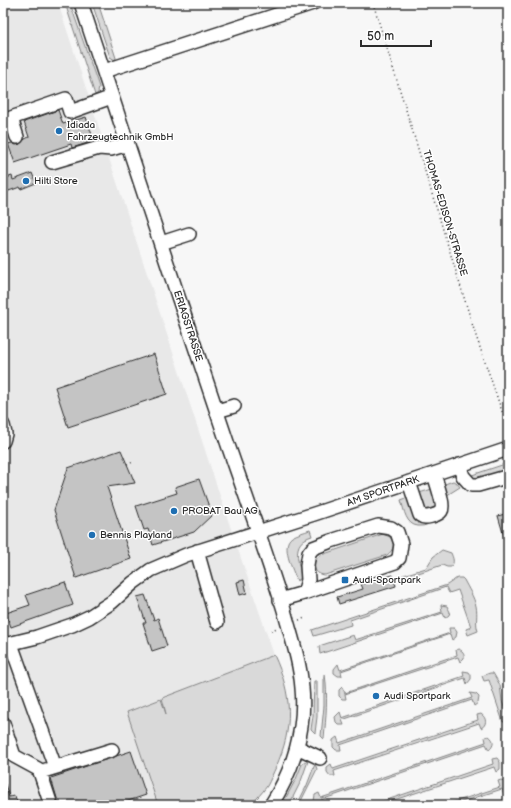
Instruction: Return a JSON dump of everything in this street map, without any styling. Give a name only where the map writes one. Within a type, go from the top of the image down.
[{"type":"street","name":"ERIAGSTRASSE","points":[[81,3],[258,532],[295,648],[302,688],[303,704],[301,728],[297,748],[289,772],[271,805]]},
{"type":"street","points":[[104,71],[313,3]]},
{"type":"street","points":[[18,137],[11,118],[66,99],[70,112],[112,97]]},
{"type":"street","points":[[52,162],[99,148],[111,149],[128,144]]},
{"type":"street","points":[[161,243],[189,234]]},
{"type":"street","points":[[217,411],[234,406]]},
{"type":"street","points":[[3,425],[5,434],[3,441]]},
{"type":"street","name":"AM SPORTPARK","points":[[7,644],[44,635],[89,617],[112,602],[133,583],[151,570],[166,562],[508,449]]},
{"type":"street","points":[[458,465],[463,476],[471,485],[478,485],[507,477]]},
{"type":"street","points":[[409,482],[420,514],[423,517],[438,514],[442,508],[442,503],[434,474]]},
{"type":"street","points":[[280,600],[304,593],[395,562],[399,558],[401,551],[401,544],[396,532],[391,528],[378,526],[313,548],[307,559],[308,580],[304,593]]},
{"type":"street","points":[[197,551],[217,622]]},
{"type":"street","points":[[7,644],[55,767]]},
{"type":"street","points":[[3,723],[14,756],[38,769],[51,805]]},
{"type":"street","points":[[297,748],[320,758]]},
{"type":"street","points":[[40,772],[112,750]]},
{"type":"path","name":"THOMAS-EDISON-STRASSE","points":[[373,3],[475,333],[507,426]]},
{"type":"path","points":[[127,464],[134,462]]},
{"type":"shaded area","points":[[3,3],[58,3],[274,655],[127,712],[158,805],[3,805]]},
{"type":"shaded area","points":[[65,3],[70,3],[99,87],[98,93],[95,95]]},
{"type":"shaded area","points":[[92,3],[98,3],[116,58],[115,60],[110,57]]},
{"type":"shaded area","points":[[508,463],[508,470],[474,480],[470,477],[472,475]]},
{"type":"shaded area","points":[[453,481],[460,487],[444,497],[442,485]]},
{"type":"shaded area","points":[[432,489],[437,508],[425,512],[416,494]]},
{"type":"shaded area","points":[[409,497],[429,520],[428,524],[418,526],[414,525],[408,520],[401,500]]},
{"type":"shaded area","points":[[310,530],[312,536],[300,543],[298,548],[301,578],[297,581],[288,558],[287,546],[292,537]]},
{"type":"shaded area","points":[[383,534],[390,537],[393,542],[392,549],[387,555],[325,575],[318,573],[314,567],[315,561],[321,555]]},
{"type":"shaded area","points":[[442,550],[451,553],[453,562],[451,567],[442,565],[395,581],[394,578],[426,568],[433,557]]},
{"type":"shaded area","points":[[457,578],[462,578],[464,580],[474,599],[477,609],[478,631],[468,635],[466,629],[471,627],[458,590],[449,593],[446,587],[350,620],[351,625],[314,636],[312,630],[447,585]]},
{"type":"shaded area","points":[[441,605],[447,606],[450,612],[445,618],[443,613],[320,654],[319,646],[353,635],[355,640],[442,612]]},
{"type":"shaded area","points":[[449,628],[454,628],[457,632],[456,637],[452,640],[450,634],[341,671],[342,676],[338,676],[334,673],[334,669],[338,664],[340,670],[450,633]]},
{"type":"shaded area","points":[[458,649],[464,653],[464,658],[460,662],[458,657],[345,694],[346,699],[342,699],[339,696],[339,690],[342,687],[345,693],[457,655],[456,650]]},
{"type":"shaded area","points":[[274,655],[280,669],[287,697],[288,724],[282,752],[265,789],[251,805],[158,805],[127,712],[161,699],[166,714],[162,698]]},
{"type":"shaded area","points":[[463,671],[469,672],[471,675],[471,679],[467,684],[465,678],[342,720],[344,725],[339,725],[336,722],[335,717],[340,712],[342,718],[464,676]]},
{"type":"shaded area","points":[[493,673],[500,685],[502,701],[508,721],[503,722],[489,680],[484,681],[482,676]]},
{"type":"shaded area","points":[[325,674],[327,698],[324,739],[321,736]]},
{"type":"shaded area","points":[[314,681],[317,681],[317,717],[315,733],[311,729]]},
{"type":"shaded area","points":[[470,693],[476,694],[479,697],[478,703],[474,706],[472,700],[340,745],[341,750],[336,750],[333,747],[333,740],[337,737],[339,743],[472,698]]},
{"type":"shaded area","points":[[481,714],[486,721],[481,728],[479,723],[334,771],[335,776],[330,776],[327,772],[327,767],[331,764],[333,769],[478,720],[477,715]]},
{"type":"shaded area","points":[[489,736],[493,743],[489,750],[486,744],[321,800],[322,804],[317,805],[314,801],[315,795],[319,793],[321,798],[486,742],[485,737]]},
{"type":"shaded area","points":[[497,758],[500,762],[500,769],[496,772],[494,767],[379,805],[372,805],[493,764],[492,759]]},
{"type":"shaded area","points":[[308,761],[301,781],[289,805],[282,805],[302,764]]},
{"type":"shaded area","points":[[315,764],[317,769],[299,805],[297,805],[307,785]]},
{"type":"shaded area","points":[[501,780],[508,786],[505,794],[502,789],[452,805],[445,805],[500,787],[498,781]]},
{"type":"building","name":"Idiada Fahrzeugtechnik GmbH","points":[[58,110],[63,124],[86,117],[94,141],[72,148],[71,144],[15,163],[8,144],[20,144],[29,137],[24,122]]},
{"type":"building","points":[[32,173],[36,183],[21,189],[20,187],[3,193],[3,179],[12,176],[13,180]]},
{"type":"building","points":[[154,354],[167,394],[68,427],[55,387]]},
{"type":"building","name":"Bennis Playland","points":[[121,450],[135,483],[107,487],[131,559],[76,578],[54,510],[68,468]]},
{"type":"building","name":"PROBAT Bau AG","points":[[199,479],[212,515],[194,532],[153,545],[148,529],[144,530],[136,506],[177,493],[175,487]]},
{"type":"building","points":[[508,513],[508,543],[506,543],[498,516]]},
{"type":"building","points":[[393,575],[396,586],[339,604],[337,597],[363,589],[361,584]]},
{"type":"building","points":[[244,580],[247,593],[240,595],[237,582]]},
{"type":"building","points":[[65,582],[73,605],[11,627],[6,613],[30,605],[26,595]]},
{"type":"building","points":[[145,595],[154,620],[158,618],[167,646],[152,651],[143,623],[146,623],[137,597]]},
{"type":"building","points":[[131,751],[146,795],[116,805],[59,805],[51,778]]},
{"type":"building","points":[[3,784],[5,784],[9,797],[15,796],[18,805],[3,805]]},
{"type":"place","name":"Idiada Fahrzeugtechnik GmbH","points":[[59,131]]},
{"type":"place","name":"Hilti Store","points":[[26,181]]},
{"type":"place","name":"PROBAT Bau AG","points":[[174,511]]},
{"type":"place","name":"Bennis Playland","points":[[92,535]]},
{"type":"place","name":"Audi-Sportpark","points":[[345,580]]},
{"type":"place","name":"Audi Sportpark","points":[[376,696]]}]
